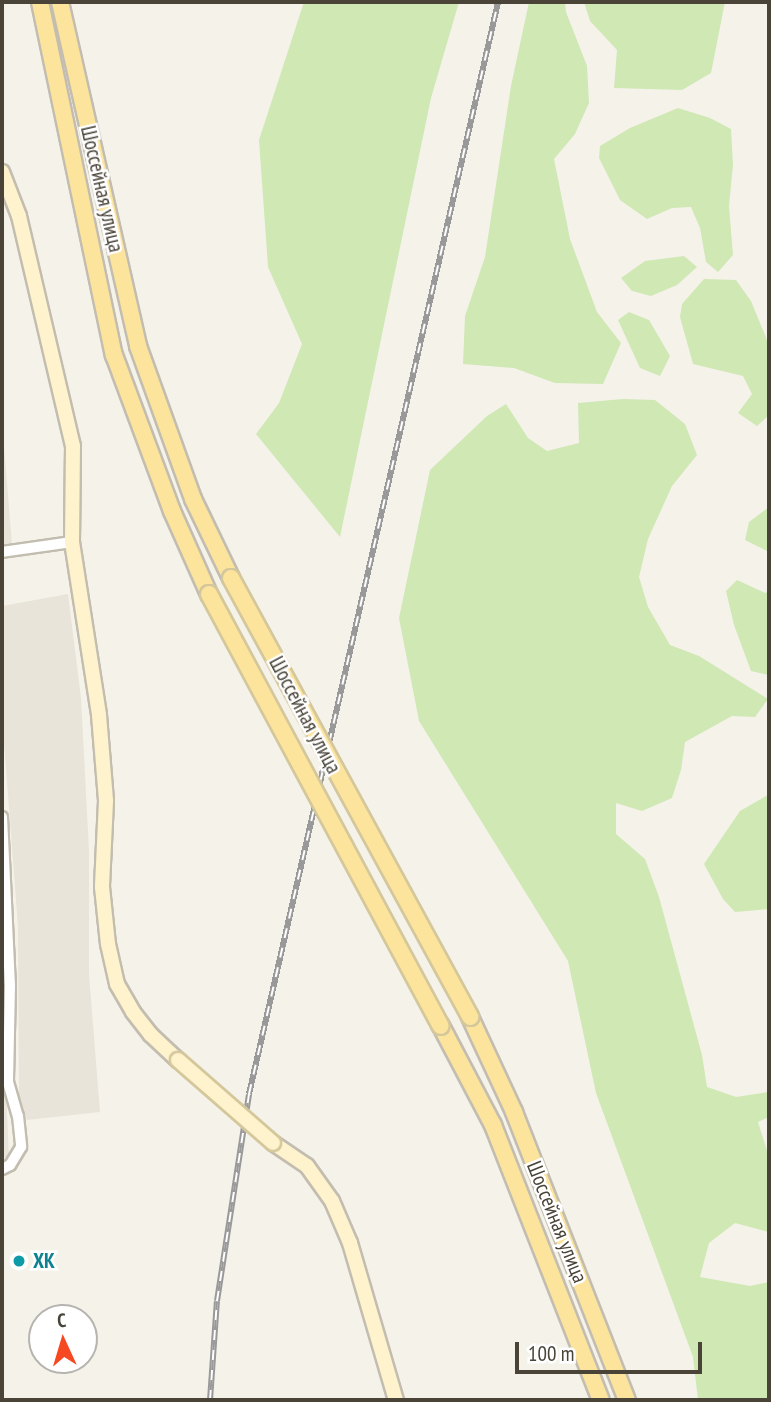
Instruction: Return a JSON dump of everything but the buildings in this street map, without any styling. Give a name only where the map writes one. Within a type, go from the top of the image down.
[{"type":"main road","name":"Шоссейная улица","points":[[40,2],[114,355],[172,511],[209,594],[493,1125],[601,1400]]},
{"type":"main road","name":"Шоссейная улица","points":[[60,2],[138,346],[193,499],[231,578],[470,1017],[514,1112],[627,1400]]},
{"type":"main road","points":[[2,172],[19,216],[73,446],[72,542],[99,715],[106,801],[102,887],[108,944],[117,984],[133,1012],[151,1035],[273,1143],[307,1166],[332,1201],[349,1243],[396,1400]]},
{"type":"street","points":[[2,552],[72,542]]},
{"type":"street","points":[[2,817],[10,985],[8,1082],[18,1116],[21,1147],[10,1165],[2,1169]]},
{"type":"shaded area","points":[[2,421],[12,544],[2,545]]},
{"type":"shaded area","points":[[68,594],[81,698],[89,851],[89,974],[100,1112],[27,1120],[19,1097],[18,927],[2,716],[2,606]]},
{"type":"shaded area","points":[[2,1001],[9,1157],[2,1158]]},
{"type":"green space","points":[[304,2],[459,2],[431,98],[340,537],[256,434],[279,403],[302,344],[268,267],[259,140]]},
{"type":"green space","points":[[529,2],[565,2],[566,12],[587,66],[589,103],[575,134],[554,159],[570,239],[597,312],[621,343],[603,384],[555,383],[514,368],[463,364],[465,316],[485,257],[511,86]]},
{"type":"green space","points":[[584,2],[725,2],[711,73],[682,90],[614,88],[617,50],[590,21]]},
{"type":"green space","points":[[678,108],[710,118],[731,129],[733,165],[729,206],[733,255],[718,272],[706,262],[700,228],[691,207],[672,208],[647,219],[620,200],[599,158],[600,146],[630,128]]},
{"type":"green space","points":[[684,256],[697,267],[677,285],[651,296],[632,291],[621,278],[645,261]]},
{"type":"green space","points":[[704,279],[736,280],[751,301],[767,340],[769,415],[757,426],[738,413],[752,394],[743,376],[693,364],[680,317],[682,304]]},
{"type":"green space","points":[[629,312],[649,320],[670,356],[660,376],[640,368],[618,320]]},
{"type":"green space","points":[[623,399],[655,400],[685,424],[697,455],[672,486],[648,539],[639,577],[648,607],[670,645],[699,656],[768,699],[755,717],[732,716],[685,742],[681,770],[672,798],[642,811],[616,803],[616,834],[645,859],[659,897],[702,1055],[707,1087],[736,1097],[769,1092],[769,1117],[758,1122],[769,1157],[769,1232],[735,1223],[709,1243],[700,1277],[750,1286],[769,1282],[769,1400],[698,1400],[693,1357],[596,1093],[568,961],[419,721],[399,618],[430,470],[487,416],[506,404],[528,438],[547,451],[579,443],[578,403]]},
{"type":"green space","points":[[769,507],[769,552],[745,540],[749,522]]},
{"type":"green space","points":[[737,580],[765,593],[769,591],[769,675],[751,671],[734,625],[726,591]]},
{"type":"green space","points":[[766,796],[769,797],[769,909],[735,912],[723,899],[704,864],[740,811]]},
{"type":"railway","points":[[210,1400],[217,1301],[249,1094],[498,2]]},
{"type":"place","name":"ХК","points":[[19,1261]]}]
